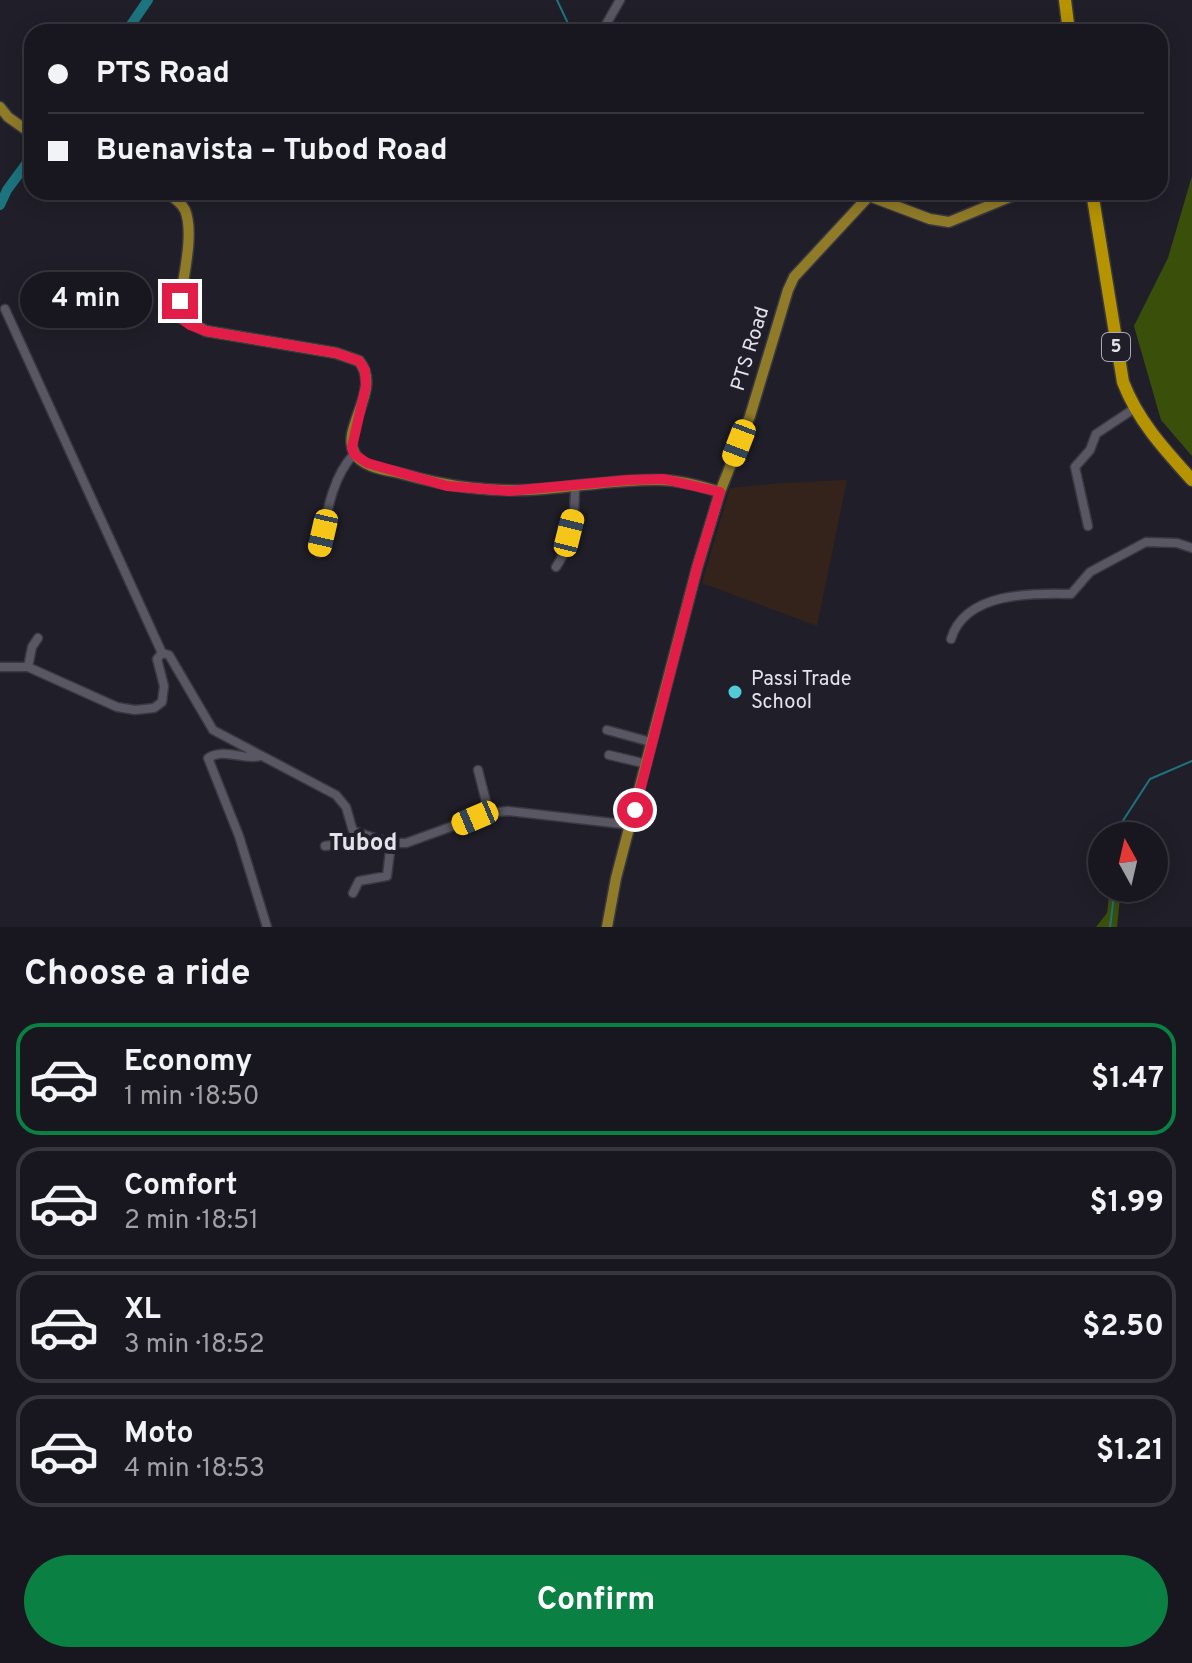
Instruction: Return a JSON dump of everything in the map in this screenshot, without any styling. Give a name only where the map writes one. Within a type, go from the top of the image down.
[{"type":"highway","points":[[1065,0],[1068,24]]},
{"type":"highway","name":"5","points":[[1093,200],[1120,373],[1135,408],[1155,440],[1192,480]]},
{"type":"main road","points":[[0,107],[24,129]]},
{"type":"main road","points":[[176,200],[187,218],[179,308],[181,318],[206,331],[336,353],[359,361],[365,370],[366,386],[353,438],[354,454],[379,468],[447,486],[509,491],[664,479],[720,492]]},
{"type":"main road","name":"PTS Road","points":[[607,927],[616,878],[697,568],[794,277],[865,200]]},
{"type":"main road","name":"PTS Road","points":[[880,200],[930,219],[949,222],[1003,200]]},
{"type":"street","points":[[606,24],[620,0]]},
{"type":"street","points":[[5,309],[162,653],[169,655],[213,730],[336,795],[346,807],[353,831],[391,843],[421,839],[489,813],[518,812],[631,825]]},
{"type":"street","points":[[1088,526],[1075,467],[1090,450],[1096,434],[1135,408]]},
{"type":"street","points":[[319,553],[329,506],[343,466],[354,454]]},
{"type":"street","points":[[556,567],[565,551],[576,486]]},
{"type":"street","points":[[951,639],[955,626],[971,610],[993,600],[1071,594],[1090,572],[1146,542],[1177,543],[1192,548]]},
{"type":"street","points":[[28,667],[32,647],[38,638]]},
{"type":"street","points":[[0,667],[28,667],[87,695],[117,707],[135,710],[154,708],[162,702],[164,686],[157,659],[162,653]]},
{"type":"street","points":[[607,730],[651,742]]},
{"type":"street","points":[[262,756],[249,758],[220,752],[208,758],[239,836],[267,927]]},
{"type":"street","points":[[609,755],[647,764]]},
{"type":"street","points":[[478,770],[489,813]]},
{"type":"street","points":[[325,846],[373,838]]},
{"type":"street","points":[[353,893],[359,881],[387,876],[391,843]]},
{"type":"shaded area","points":[[847,480],[817,626],[702,583],[730,488]]},
{"type":"green space","points":[[1192,176],[1192,456],[1161,420],[1134,326],[1168,258]]},
{"type":"green space","points":[[1108,902],[1120,902],[1117,927],[1096,927],[1107,913]]},
{"type":"waterway","points":[[132,24],[148,0]]},
{"type":"waterway","points":[[557,0],[568,24]]},
{"type":"waterway","points":[[0,205],[24,167]]},
{"type":"waterway","points":[[1122,822],[1150,779],[1192,761]]},
{"type":"waterway","points":[[1110,927],[1113,902]]},
{"type":"place","name":"Passi Trade School","points":[[735,692]]},
{"type":"district","name":"Tubod","points":[[363,844]]},
{"type":"route","points":[[180,301],[179,314],[184,322],[206,331],[336,353],[359,361],[367,377],[352,447],[359,459],[379,468],[447,486],[509,491],[664,479],[720,492],[669,672],[635,810]]}]
